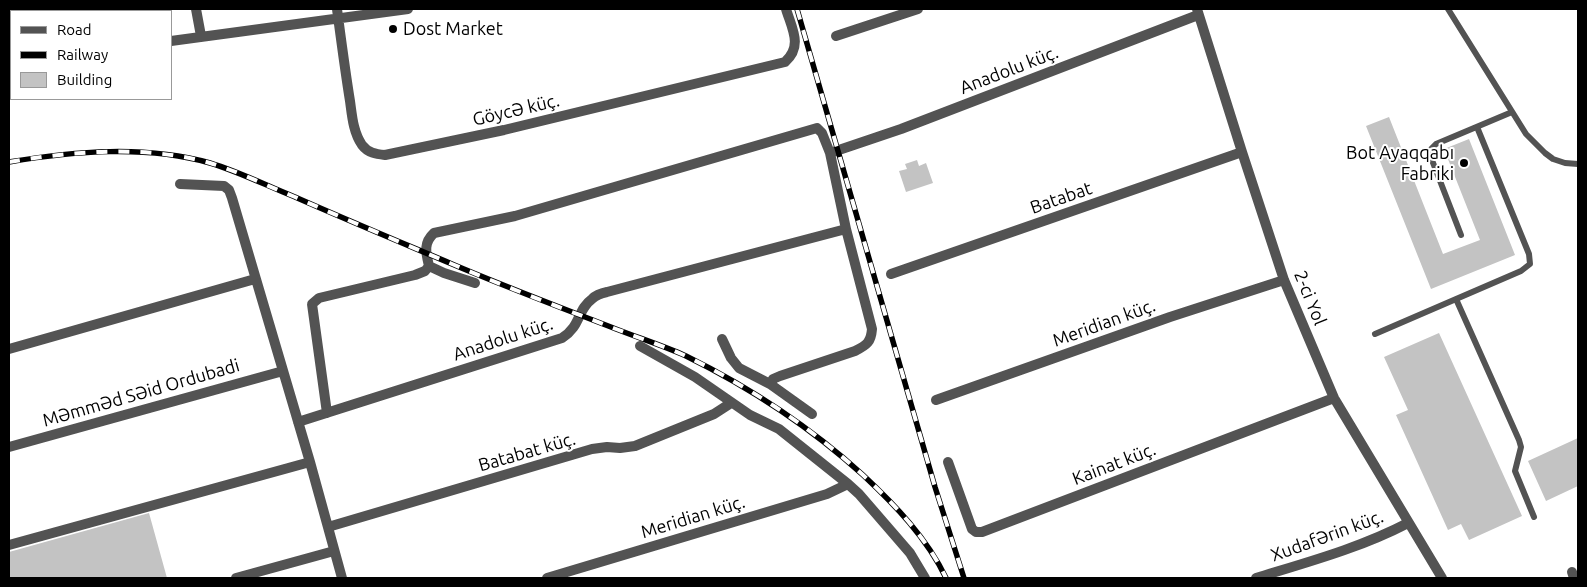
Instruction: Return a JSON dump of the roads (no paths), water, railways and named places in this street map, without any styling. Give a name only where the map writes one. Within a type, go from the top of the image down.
[{"type":"street","points":[[196,9],[200,36]]},
{"type":"street","points":[[172,41],[337,14],[408,9]]},
{"type":"street","name":"Göycə küç.","points":[[337,14],[347,87],[357,137],[372,154],[385,155],[504,130],[785,62],[793,55],[796,45],[786,9]]},
{"type":"street","points":[[836,36],[918,9]]},
{"type":"street","name":"2-ci Yol","points":[[1198,12],[1284,280],[1334,398],[1442,578]]},
{"type":"street","name":"Anadolu küç.","points":[[830,153],[901,129],[1198,12]]},
{"type":"street","points":[[327,413],[312,304],[319,298],[425,271],[429,266],[426,244],[428,238],[434,233],[514,216],[817,128],[822,133],[830,153],[846,229],[872,329],[871,340],[866,346],[855,351],[780,376],[773,379],[770,384]]},
{"type":"street","name":"Batabat","points":[[891,274],[1242,152]]},
{"type":"street","points":[[180,184],[224,186],[229,190],[310,462],[342,578]]},
{"type":"street","name":"Anadolu küç.","points":[[298,422],[562,338],[576,325],[580,315],[591,299],[607,292],[846,229]]},
{"type":"street","points":[[429,266],[444,274],[476,283]]},
{"type":"street","points":[[9,349],[255,279]]},
{"type":"street","name":"Meridian küç.","points":[[936,400],[1170,317],[1284,280]]},
{"type":"street","points":[[722,339],[731,358],[739,368],[770,384],[812,414]]},
{"type":"street","points":[[640,346],[695,377],[731,403],[779,429],[848,484],[910,553],[925,578]]},
{"type":"street","name":"Məmməd Səid Ordubadi","points":[[9,447],[283,371]]},
{"type":"street","name":"Kainat küç.","points":[[948,462],[972,529],[976,532],[982,532],[1334,398]]},
{"type":"street","name":"Batabat küç.","points":[[328,527],[592,449],[635,446],[714,414],[731,403]]},
{"type":"street","points":[[9,545],[310,462]]},
{"type":"street","name":"Meridian küç.","points":[[547,578],[827,494],[848,484]]},
{"type":"street","name":"Xudafərin küç.","points":[[1256,578],[1350,549],[1408,523]]},
{"type":"street","points":[[236,578],[334,550]]},
{"type":"lane","points":[[1448,9],[1526,134],[1553,159],[1565,163],[1578,164]]},
{"type":"lane","points":[[1461,234],[1430,155],[1431,149],[1436,144],[1512,112]]},
{"type":"lane","points":[[1375,334],[1521,271],[1530,264],[1529,254],[1477,127]]},
{"type":"lane","points":[[1456,299],[1519,440],[1521,446],[1515,471],[1534,517]]},
{"type":"railway","points":[[797,9],[935,487],[964,578]]},
{"type":"railway","points":[[9,162],[84,153],[135,152],[186,157],[210,163],[243,175],[493,281],[686,356],[733,381],[779,409],[843,457],[898,510],[930,549],[946,578]]},
{"type":"place","name":"Dost Market","points":[[393,29]]},
{"type":"place","name":"Bot Ayaqqabı Fabriki","points":[[1464,163]]}]
